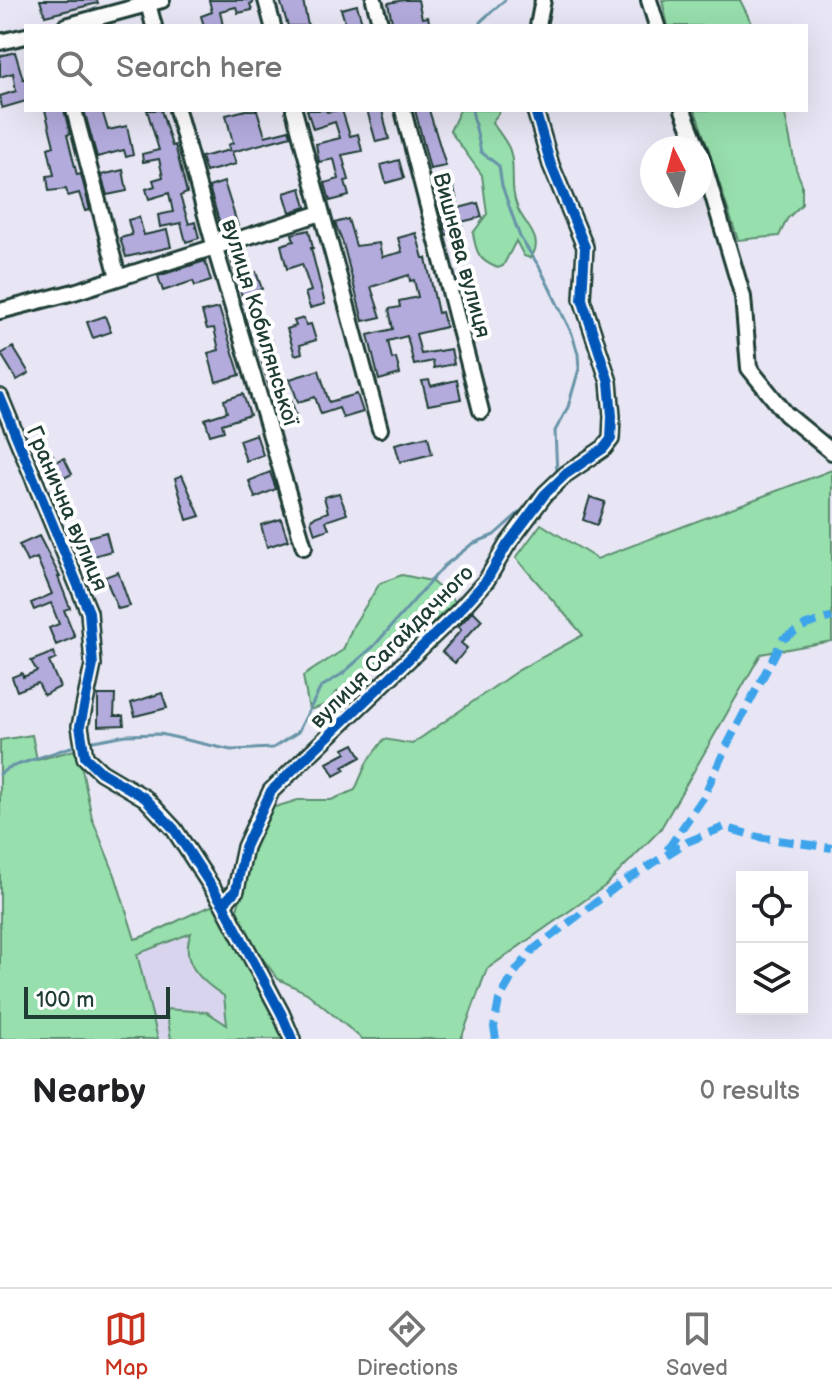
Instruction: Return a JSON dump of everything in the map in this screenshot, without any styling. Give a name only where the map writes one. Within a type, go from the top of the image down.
[{"type":"street","points":[[266,0],[272,24]]},
{"type":"street","points":[[374,0],[380,24]]},
{"type":"street","points":[[538,24],[543,0]]},
{"type":"street","points":[[649,0],[656,24]]},
{"type":"street","points":[[73,24],[153,1],[154,24]]},
{"type":"street","points":[[0,42],[24,36]]},
{"type":"street","points":[[75,112],[118,277]]},
{"type":"street","name":"вулиця Кобилянської","points":[[178,112],[304,547]]},
{"type":"street","points":[[295,112],[380,429]]},
{"type":"street","name":"Вишнева вулиця","points":[[404,112],[481,411]]},
{"type":"street","name":"вулиця Сагайдачного","points":[[223,904],[236,890],[249,837],[271,791],[457,613],[486,581],[501,554],[545,494],[566,474],[604,448],[611,439],[609,382],[582,299],[585,247],[556,178],[536,112]]},
{"type":"street","points":[[684,112],[693,136]]},
{"type":"street","points":[[712,193],[743,297],[749,368],[786,414],[832,452]]},
{"type":"street","points":[[0,311],[74,292],[321,213]]},
{"type":"street","name":"Гранична вулиця","points":[[0,397],[89,612],[93,659],[80,720],[85,757],[101,772],[137,793],[158,810],[180,838],[223,904],[292,1039]]},
{"type":"shaded area","points":[[219,911],[286,1039],[158,1039],[135,948]]},
{"type":"green space","points":[[662,0],[740,0],[752,24],[668,24]]},
{"type":"green space","points":[[459,112],[500,112],[492,122],[509,148],[515,201],[535,239],[536,245],[530,258],[524,256],[516,241],[503,266],[498,268],[486,262],[477,251],[473,233],[487,214],[482,175],[450,131]]},
{"type":"green space","points":[[696,112],[784,112],[802,184],[802,204],[787,219],[779,236],[738,240],[712,161],[712,136],[704,136]]},
{"type":"green space","points":[[832,470],[832,641],[761,654],[660,830],[605,886],[487,969],[461,1039],[362,1039],[307,993],[278,979],[263,959],[260,980],[288,1039],[171,1039],[166,1009],[207,1012],[227,1025],[224,996],[200,977],[190,962],[188,943],[191,933],[137,954],[158,1039],[0,1039],[0,740],[32,735],[37,760],[78,749],[92,818],[115,875],[135,939],[218,904],[224,918],[242,923],[237,910],[265,810],[298,800],[331,800],[355,790],[367,762],[384,739],[412,744],[517,671],[583,635],[516,558],[541,524],[597,559]]},
{"type":"green space","points":[[402,575],[431,581],[456,602],[408,644],[374,663],[352,685],[337,692],[326,705],[309,710],[303,676],[343,650],[353,626],[380,583]]},
{"type":"building","points":[[40,0],[97,0],[98,3],[45,16]]},
{"type":"building","points":[[209,0],[253,0],[250,4],[252,10],[238,13],[236,7],[220,11],[223,24],[203,24],[201,16],[212,12]]},
{"type":"building","points":[[280,0],[303,0],[308,24],[287,24]]},
{"type":"building","points":[[418,0],[422,18],[428,17],[430,24],[393,24],[388,3]]},
{"type":"building","points":[[357,5],[362,24],[345,24],[341,9]]},
{"type":"building","points":[[15,52],[24,79],[24,102],[2,108],[0,96],[16,91],[13,73],[0,77],[0,56]]},
{"type":"building","points":[[46,112],[64,112],[77,175],[81,174],[90,210],[85,211],[79,193],[68,196],[66,189],[49,191],[47,176],[54,175],[48,148],[54,146]]},
{"type":"building","points":[[85,112],[103,112],[108,130],[127,126],[133,155],[126,157],[124,150],[97,157]]},
{"type":"building","points":[[148,112],[162,112],[172,146],[175,145],[187,193],[180,196],[189,224],[195,222],[199,238],[186,242],[181,223],[160,227],[158,215],[173,212],[169,193],[149,199],[146,189],[155,186],[153,180],[163,177],[159,159],[143,162],[142,154],[159,150]]},
{"type":"building","points":[[258,112],[265,136],[289,130],[291,136],[232,152],[236,164],[206,172],[201,157],[230,150],[228,145],[233,143],[226,115]]},
{"type":"building","points":[[308,112],[343,112],[350,136],[358,134],[362,151],[342,155],[349,180],[345,181],[349,196],[330,201],[325,183],[339,179],[334,159],[319,162],[316,144],[340,138],[335,122],[313,129]]},
{"type":"building","points":[[368,112],[382,112],[389,139],[376,142]]},
{"type":"building","points":[[416,112],[430,112],[446,166],[430,169]]},
{"type":"building","points":[[399,160],[404,178],[386,183],[381,165]]},
{"type":"building","points":[[123,170],[127,191],[107,195],[101,175]]},
{"type":"building","points":[[224,182],[238,226],[222,231],[209,187]]},
{"type":"building","points":[[453,185],[459,208],[478,203],[482,217],[461,222],[463,231],[446,235],[436,189]]},
{"type":"building","points":[[301,188],[306,207],[290,212],[284,193]]},
{"type":"building","points":[[139,217],[144,235],[167,230],[171,247],[126,257],[120,238],[132,235],[128,220]]},
{"type":"building","points":[[348,219],[356,246],[379,243],[382,257],[402,252],[398,238],[416,233],[423,258],[426,258],[438,313],[442,312],[446,327],[416,334],[421,354],[451,349],[454,364],[434,368],[433,361],[414,365],[407,336],[388,341],[400,374],[379,380],[368,335],[393,329],[389,309],[400,307],[399,301],[418,297],[414,280],[410,281],[409,275],[371,287],[381,317],[363,321],[335,223]]},
{"type":"building","points":[[309,230],[325,304],[310,308],[305,293],[311,291],[302,264],[287,269],[281,245],[294,241],[292,234]]},
{"type":"building","points":[[246,248],[252,273],[256,272],[262,289],[242,296],[229,253]]},
{"type":"building","points":[[205,261],[211,281],[195,286],[193,281],[163,291],[158,276]]},
{"type":"building","points":[[219,308],[240,375],[216,382],[208,353],[219,350],[214,328],[207,329],[202,312]]},
{"type":"building","points":[[105,316],[111,332],[93,338],[87,322]]},
{"type":"building","points":[[304,318],[306,325],[311,324],[316,340],[300,345],[302,353],[295,355],[287,329],[296,326],[294,321]]},
{"type":"building","points":[[272,340],[285,382],[269,387],[257,345]]},
{"type":"building","points":[[13,347],[29,373],[17,380],[1,354]]},
{"type":"building","points":[[319,370],[329,402],[357,394],[363,412],[343,418],[339,408],[321,414],[315,397],[298,402],[290,379]]},
{"type":"building","points":[[429,380],[431,386],[457,380],[461,399],[428,405],[422,381]]},
{"type":"building","points":[[243,394],[250,415],[222,424],[224,431],[210,435],[205,419],[227,412],[224,400]]},
{"type":"building","points":[[291,399],[297,419],[282,423],[276,403]]},
{"type":"building","points":[[256,434],[263,455],[246,461],[239,440]]},
{"type":"building","points":[[428,436],[432,454],[400,462],[395,444]]},
{"type":"building","points":[[50,449],[56,462],[64,458],[72,474],[56,482],[41,453]]},
{"type":"building","points":[[270,472],[276,489],[255,498],[249,481]]},
{"type":"building","points":[[182,475],[200,516],[187,520],[175,478]]},
{"type":"building","points":[[339,493],[347,514],[326,521],[329,529],[315,534],[312,518],[328,512],[324,497]]},
{"type":"building","points":[[590,497],[605,502],[597,525],[583,520]]},
{"type":"building","points":[[281,519],[288,540],[267,547],[261,525]]},
{"type":"building","points":[[106,532],[111,551],[90,557],[84,538]]},
{"type":"building","points":[[39,536],[60,577],[70,608],[64,610],[75,637],[56,645],[49,628],[59,624],[51,603],[34,610],[31,603],[52,594],[37,558],[27,562],[19,545]]},
{"type":"building","points":[[118,572],[130,606],[118,609],[105,577]]},
{"type":"building","points":[[473,611],[482,620],[461,643],[467,648],[455,663],[442,652]]},
{"type":"building","points":[[54,652],[56,659],[49,662],[60,687],[44,695],[38,683],[17,691],[12,677],[22,673],[23,677],[37,671],[31,661]]},
{"type":"building","points":[[162,693],[167,708],[135,716],[131,703]]},
{"type":"building","points":[[98,695],[115,695],[114,716],[123,716],[124,725],[98,726]]},
{"type":"building","points":[[354,744],[361,757],[334,776],[327,763],[346,753],[344,749]]},
{"type":"waterway","points":[[480,24],[505,0]]},
{"type":"waterway","points":[[472,112],[481,152],[499,166],[502,186],[520,237],[540,268],[572,334],[578,354],[579,369],[568,407],[555,431],[557,474]]},
{"type":"waterway","points":[[88,742],[126,735],[160,734],[231,750],[273,748],[298,732],[321,687],[342,674],[374,646],[444,566],[472,544],[494,535],[530,503]]},
{"type":"waterway","points":[[0,774],[8,768],[77,745]]},
{"type":"marked path","points":[[667,850],[703,798],[783,639],[806,625],[832,617]]},
{"type":"marked path","points":[[496,1039],[494,1027],[499,1000],[515,972],[534,949],[620,884],[687,842],[724,827],[758,837],[832,848]]},
{"type":"cycle path","points":[[223,904],[236,890],[245,847],[271,791],[457,613],[486,581],[507,545],[545,494],[566,474],[604,448],[611,439],[609,382],[582,299],[585,247],[551,165],[536,112]]},
{"type":"cycle path","points":[[0,397],[89,612],[93,665],[80,726],[85,757],[101,772],[145,798],[174,829],[223,904],[292,1039]]}]
